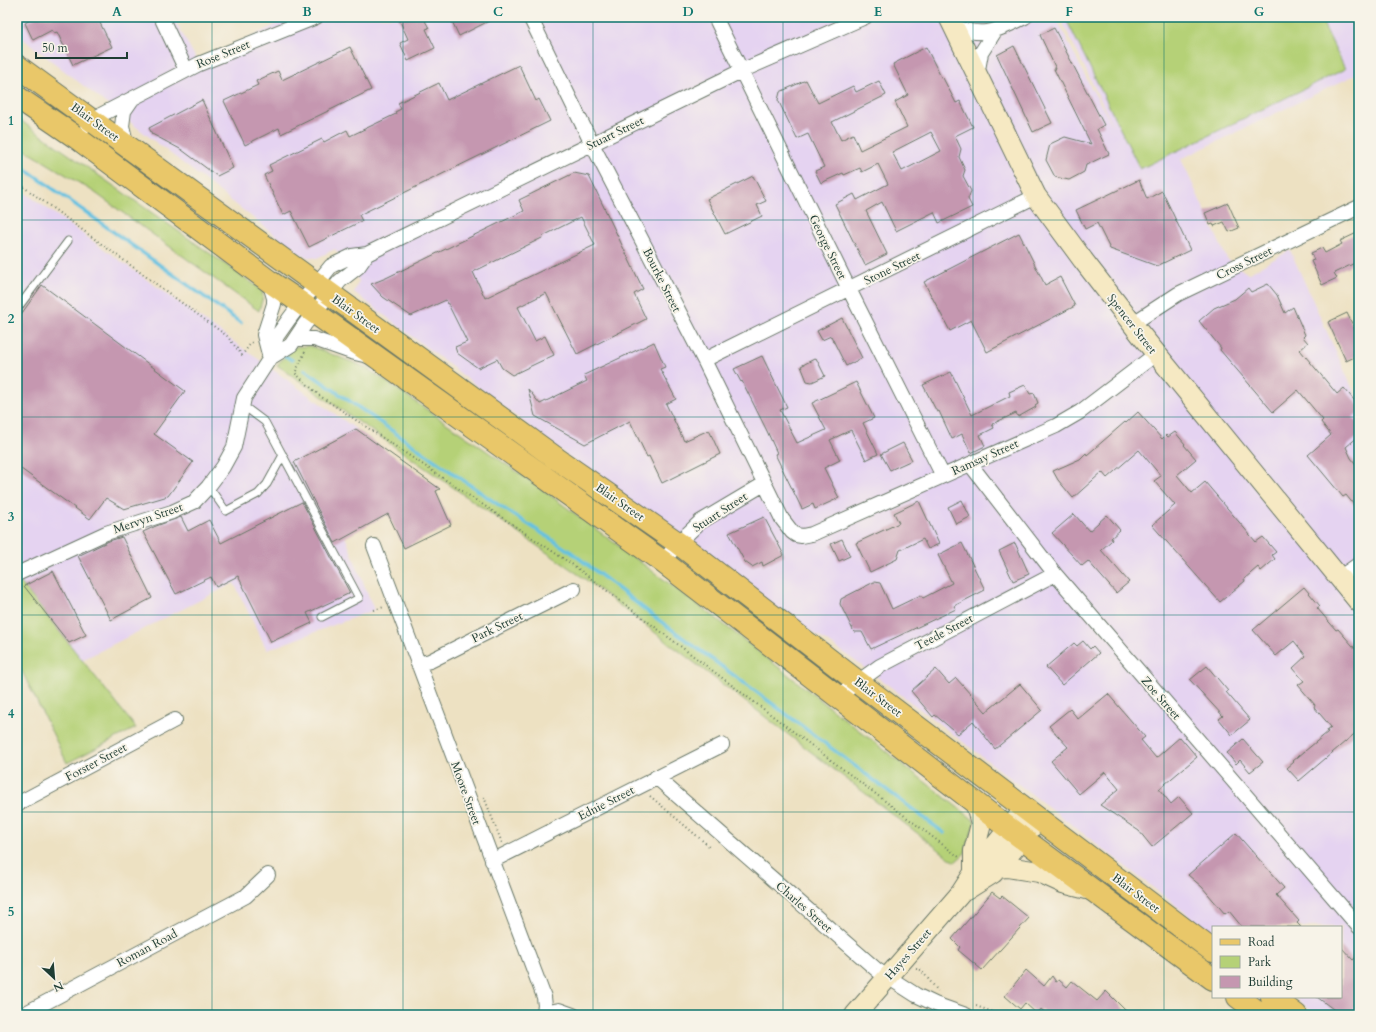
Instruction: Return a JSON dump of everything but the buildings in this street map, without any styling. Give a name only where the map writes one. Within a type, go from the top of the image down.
[{"type":"main road","name":"Spencer Street","points":[[951,22],[1036,196],[1132,324],[1359,602]]},
{"type":"main road","name":"Blair Street","points":[[17,66],[558,460],[678,543],[858,682],[1212,950]]},
{"type":"main road","name":"Blair Street","points":[[17,97],[77,138],[269,281],[663,562],[976,804],[1212,978]]},
{"type":"main road","points":[[969,866],[981,824],[976,804]]},
{"type":"main road","name":"Hayes Street","points":[[855,1015],[961,893],[993,873],[1016,834],[1032,814]]},
{"type":"main road","name":"Hayes Street","points":[[961,893],[969,866],[1016,834]]},
{"type":"main road","points":[[997,868],[1007,867],[1039,872],[1063,884],[1091,890]]},
{"type":"main road","points":[[1239,998],[1262,1015]]},
{"type":"main road","points":[[1273,998],[1296,1015]]},
{"type":"street","points":[[162,17],[186,70]]},
{"type":"street","name":"Rose Street","points":[[77,138],[91,120],[186,70],[316,17]]},
{"type":"street","name":"Bourke Street","points":[[530,17],[592,144],[704,360],[764,484],[788,527],[792,532],[802,536]]},
{"type":"street","name":"George Street","points":[[715,17],[849,289],[944,476]]},
{"type":"street","name":"Stuart Street","points":[[323,289],[331,266],[352,256],[367,254],[741,71],[865,17]]},
{"type":"street","points":[[951,22],[973,32],[995,31],[1025,17]]},
{"type":"street","points":[[977,75],[982,53],[995,31]]},
{"type":"street","points":[[127,146],[122,126],[124,111],[133,98]]},
{"type":"street","name":"Stone Street","points":[[704,360],[1036,196]]},
{"type":"street","name":"Cross Street","points":[[1132,324],[1178,294],[1359,207]]},
{"type":"street","points":[[269,281],[274,298],[274,304],[264,335],[270,358]]},
{"type":"street","name":"Mervyn Street","points":[[17,574],[106,533],[172,512],[194,502],[208,487],[223,467],[234,447],[244,398],[270,358],[278,336],[308,308],[323,289]]},
{"type":"street","name":"Mervyn Street","points":[[270,358],[291,345],[308,308]]},
{"type":"street","points":[[295,338],[314,339],[351,352],[376,357]]},
{"type":"street","name":"Ramsay Street","points":[[802,536],[812,534],[1067,420],[1156,354]]},
{"type":"street","name":"Zoe Street","points":[[970,464],[1054,574],[1359,927]]},
{"type":"street","name":"Stuart Street","points":[[663,562],[678,543],[691,530],[708,517],[764,484]]},
{"type":"street","name":"Moore Street","points":[[374,546],[544,997],[544,1014],[559,1010],[573,1015]]},
{"type":"street","points":[[1339,578],[1359,564]]},
{"type":"street","name":"Teede Street","points":[[837,697],[880,666],[1054,574]]},
{"type":"street","name":"Park Street","points":[[418,664],[430,661],[574,589]]},
{"type":"street","name":"Forster Street","points":[[17,804],[175,720]]},
{"type":"street","name":"Ednie Street","points":[[492,861],[722,745]]},
{"type":"street","name":"Charles Street","points":[[656,778],[877,970],[894,971],[923,998],[969,1010]]},
{"type":"street","name":"Roman Road","points":[[22,1015],[246,896],[268,875]]},
{"type":"lane","points":[[17,309],[68,241]]},
{"type":"lane","points":[[241,408],[249,410],[265,422],[358,598],[322,617]]},
{"type":"lane","points":[[208,487],[226,511],[258,494],[267,484],[283,455]]},
{"type":"path","points":[[17,182],[227,336],[242,355],[255,337]]},
{"type":"path","points":[[314,339],[305,352],[295,372],[320,396],[573,564],[969,866]]},
{"type":"path","points":[[638,787],[710,847]]},
{"type":"path","points":[[894,971],[921,970],[938,991]]},
{"type":"path","points":[[969,1010],[1001,1015]]},
{"type":"shaded area","points":[[17,17],[173,17],[199,64],[290,17],[1056,17],[1089,84],[1113,126],[1063,23],[1075,17],[1359,17],[1359,73],[1181,159],[1227,259],[1248,274],[1290,250],[1359,403],[1359,1015],[1317,1015],[1295,998],[1342,998],[1342,926],[1212,926],[1212,933],[892,688],[844,653],[712,566],[354,292],[359,281],[335,249],[317,258],[307,257],[297,252],[17,34]]},
{"type":"shaded area","points":[[17,187],[440,489],[345,536],[374,610],[267,650],[234,583],[82,660],[17,578]]},
{"type":"green space","points":[[1070,17],[1320,17],[1345,69],[1140,169],[1066,19]]},
{"type":"green space","points":[[17,118],[262,290],[263,297],[259,311],[94,192],[17,145]]},
{"type":"green space","points":[[310,346],[365,367],[539,487],[713,616],[975,821],[965,853],[955,862],[585,579],[277,365],[294,347]]},
{"type":"green space","points":[[17,578],[136,728],[67,763],[17,661]]},
{"type":"waterway","points":[[17,163],[241,323]]},
{"type":"waterway","points":[[282,354],[292,360]]},
{"type":"waterway","points":[[305,370],[503,508],[571,552],[652,615],[944,833]]}]
